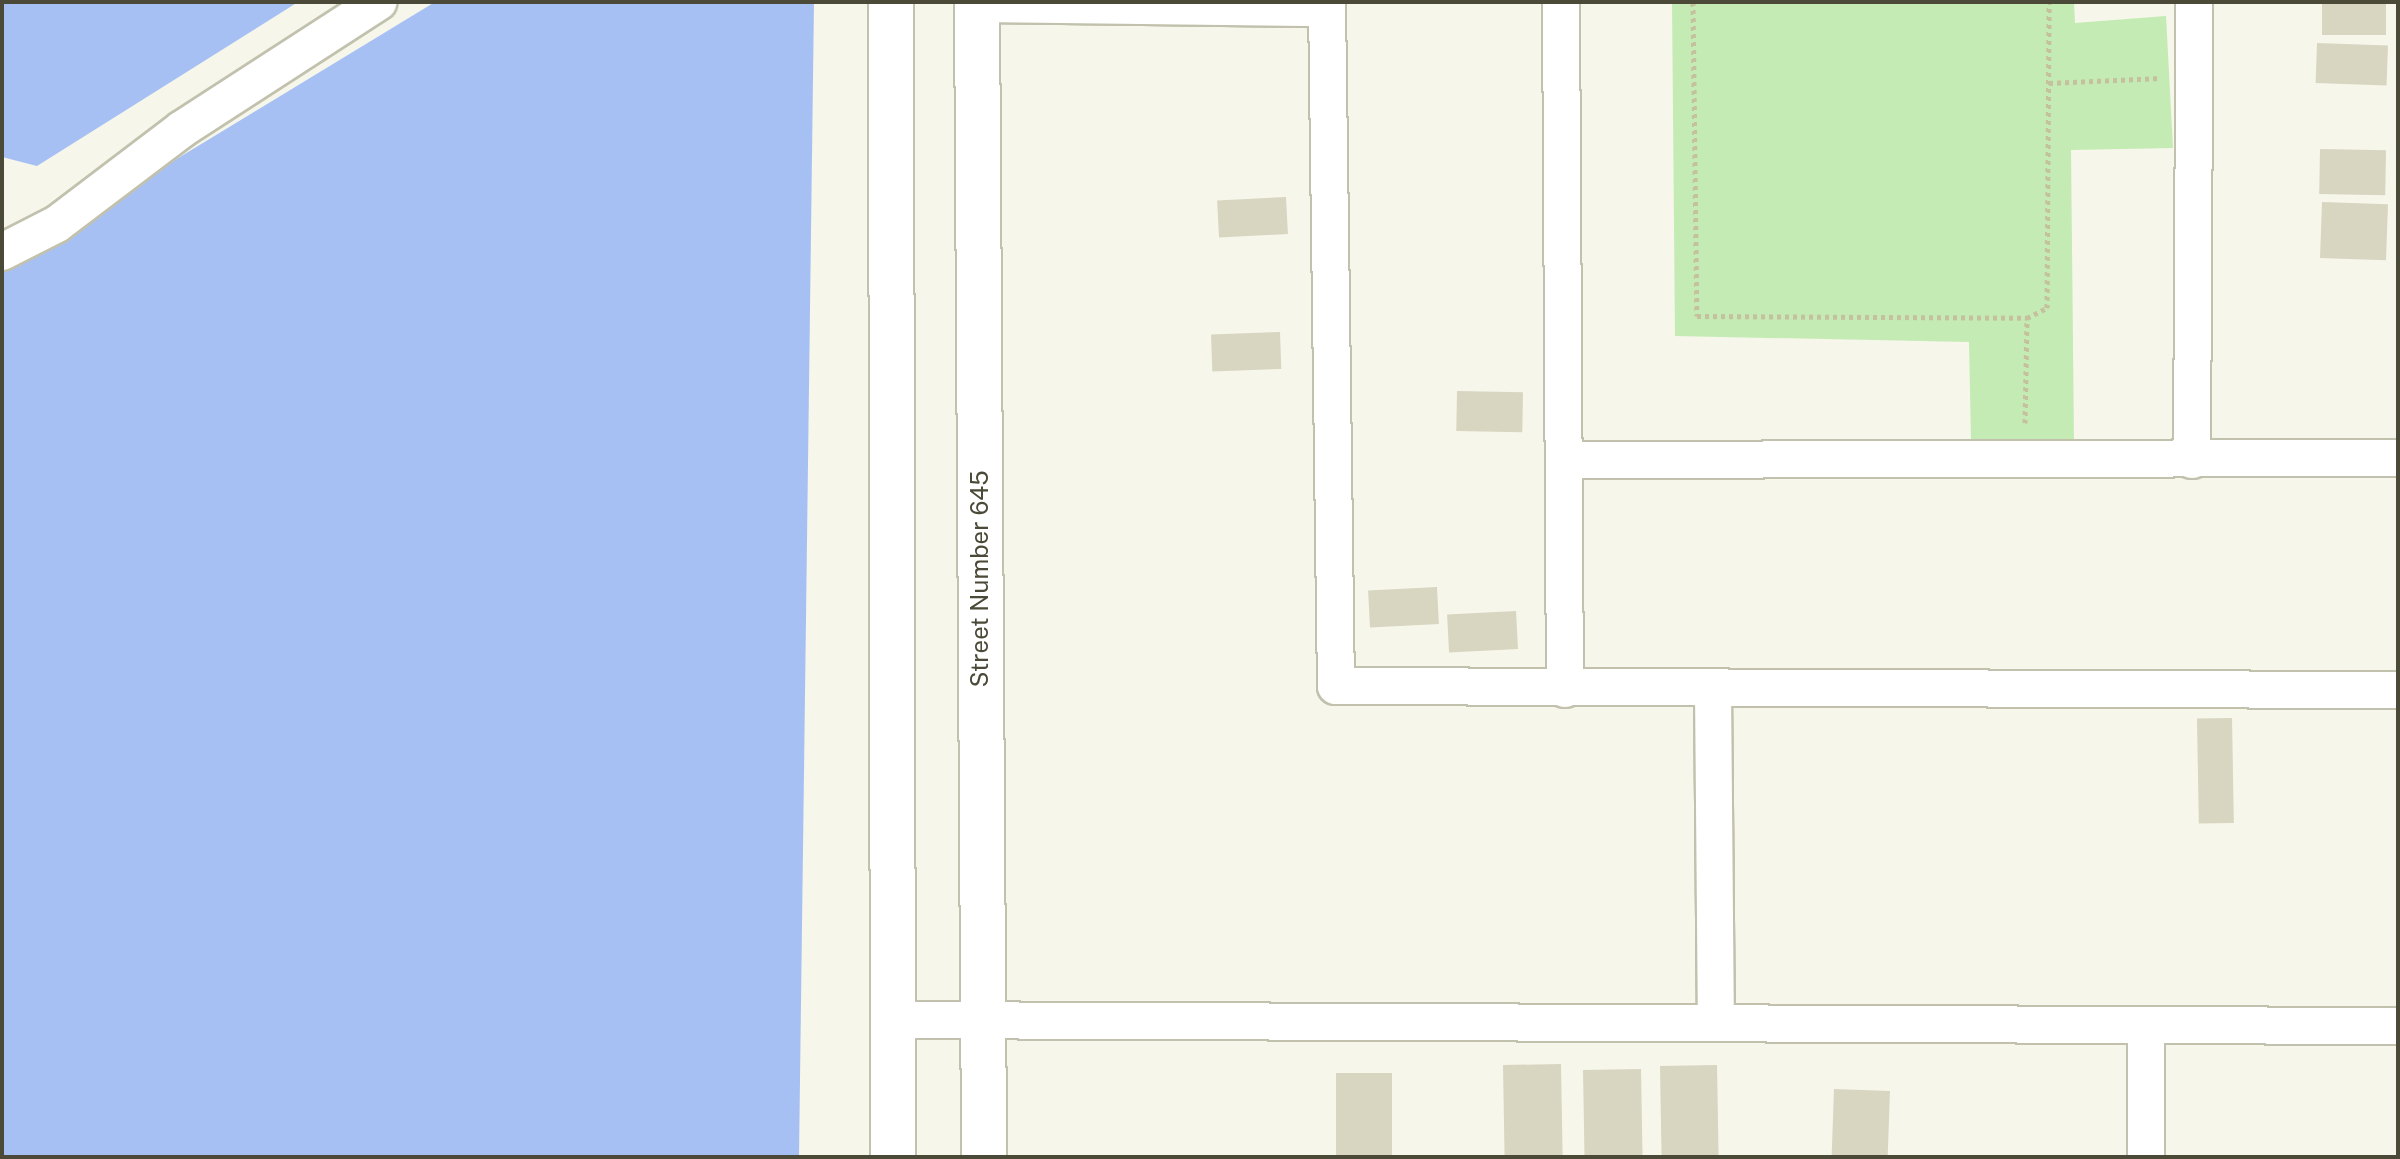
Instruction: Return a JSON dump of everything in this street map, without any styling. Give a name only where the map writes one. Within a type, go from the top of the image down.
[{"type":"street","points":[[2,252],[57,224],[182,129],[378,2]]},
{"type":"street","points":[[891,2],[893,1157]]},
{"type":"street","points":[[1561,2],[1565,689]]},
{"type":"street","points":[[2192,460],[2194,2]]},
{"type":"street","points":[[977,3],[1327,5],[1334,679],[1342,689],[2398,690]]},
{"type":"street","name":"Street Number 645","points":[[977,3],[984,1157]]},
{"type":"street","points":[[1564,460],[2398,458]]},
{"type":"street","points":[[1713,689],[1716,1022]]},
{"type":"street","points":[[893,1020],[2398,1026]]},
{"type":"street","points":[[2146,1025],[2146,1157]]},
{"type":"path","points":[[1693,2],[1697,316],[2027,318],[2047,308],[2049,2]]},
{"type":"path","points":[[2049,83],[2194,76]]},
{"type":"path","points":[[2025,460],[2027,318]]},
{"type":"green space","points":[[1672,2],[2074,2],[2075,23],[2166,16],[2173,148],[2071,150],[2074,442],[1971,440],[1969,342],[1675,336]]},
{"type":"water","points":[[2,2],[298,2],[37,166],[2,157]]},
{"type":"water","points":[[435,2],[814,2],[799,1157],[2,1157],[2,265]]},
{"type":"building","points":[[2322,2],[2386,2],[2386,35],[2322,35]]},
{"type":"building","points":[[2317,43],[2388,45],[2387,85],[2316,83]]},
{"type":"building","points":[[2320,149],[2386,150],[2385,195],[2319,194]]},
{"type":"building","points":[[1286,197],[1288,234],[1219,238],[1217,201]]},
{"type":"building","points":[[2322,202],[2388,204],[2386,260],[2320,258]]},
{"type":"building","points":[[1280,332],[1281,369],[1212,371],[1211,334]]},
{"type":"building","points":[[1457,391],[1523,392],[1522,432],[1456,431]]},
{"type":"building","points":[[1437,587],[1439,624],[1370,628],[1368,591]]},
{"type":"building","points":[[1516,611],[1518,649],[1449,653],[1447,615]]},
{"type":"building","points":[[2232,718],[2234,823],[2199,824],[2197,719]]},
{"type":"building","points":[[1561,1064],[1563,1157],[1505,1157],[1503,1065]]},
{"type":"building","points":[[1717,1065],[1719,1157],[1662,1157],[1660,1066]]},
{"type":"building","points":[[1641,1069],[1643,1157],[1585,1157],[1583,1070]]},
{"type":"building","points":[[1336,1073],[1392,1073],[1392,1157],[1336,1157]]},
{"type":"building","points":[[1834,1089],[1890,1091],[1888,1157],[1832,1157]]}]
